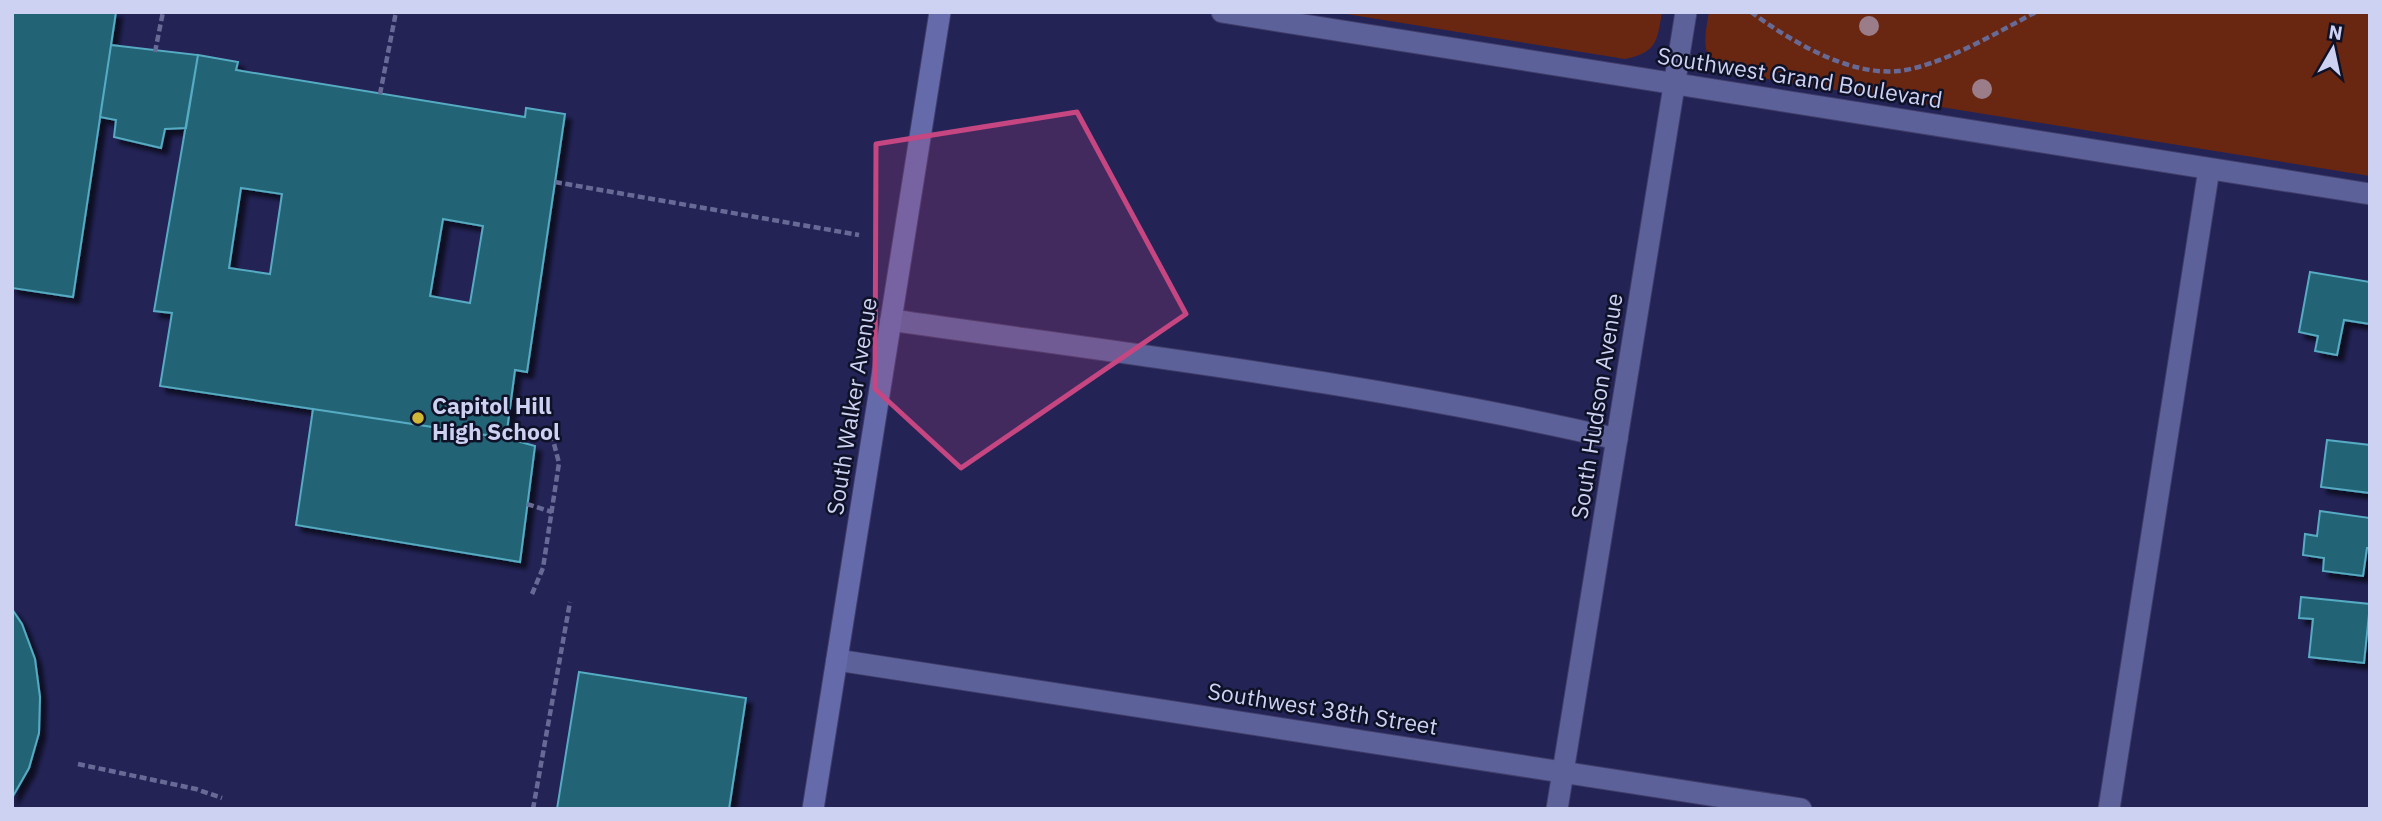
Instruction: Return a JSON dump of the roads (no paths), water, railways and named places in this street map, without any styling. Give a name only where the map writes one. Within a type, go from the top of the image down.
[{"type":"main road","name":"South Walker Avenue","points":[[813,809],[940,12]]},
{"type":"street","name":"Southwest Grand Boulevard","points":[[1222,12],[2370,194]]},
{"type":"street","name":"South Hudson Avenue","points":[[1558,809],[1686,12]]},
{"type":"street","points":[[2109,809],[2209,169]]},
{"type":"street","points":[[891,320],[1298,377],[1522,417],[1617,439]]},
{"type":"street","name":"Southwest 38th Street","points":[[837,660],[1801,809]]},
{"type":"place","name":"Capitol Hill High School","points":[[418,418]]}]
